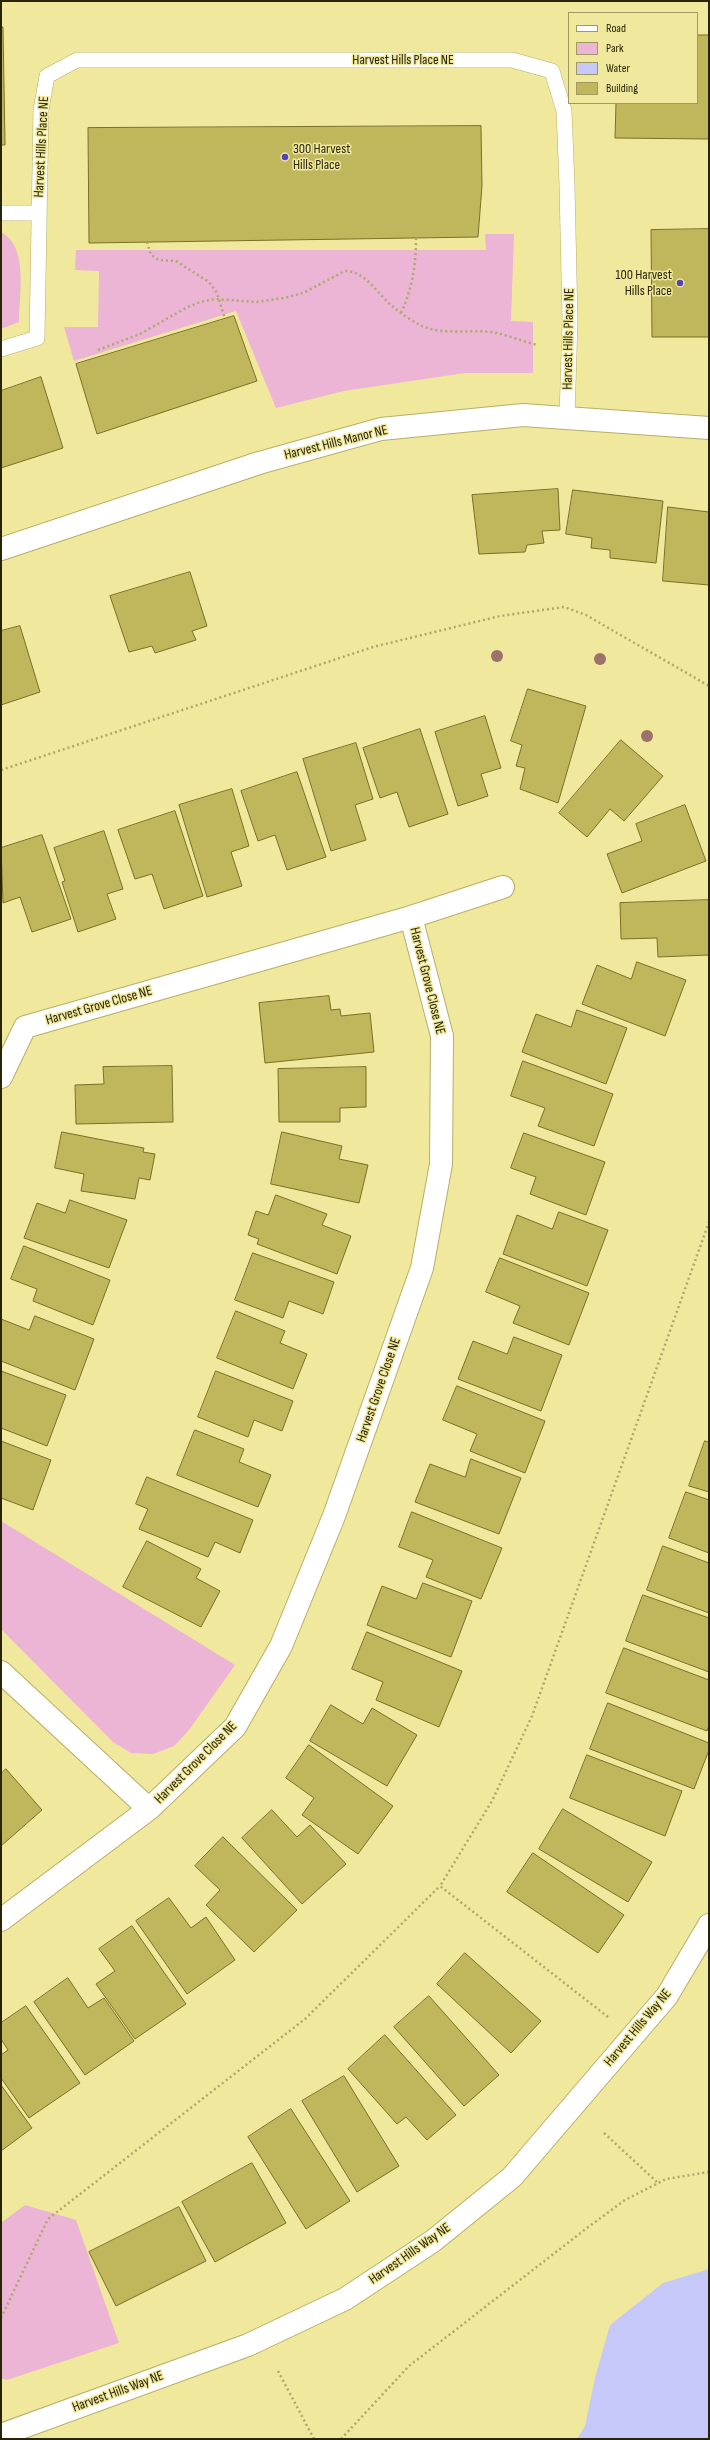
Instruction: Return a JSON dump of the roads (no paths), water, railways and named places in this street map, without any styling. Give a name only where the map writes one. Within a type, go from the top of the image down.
[{"type":"street","name":"Harvest Hills Manor NE","points":[[1,549],[259,463],[381,429],[523,415],[709,428]]},
{"type":"street","name":"Harvest Grove Close NE","points":[[1,1078],[25,1027],[411,917],[503,887]]},
{"type":"street","name":"Harvest Grove Close NE","points":[[1,1920],[149,1809],[235,1727],[281,1646],[334,1516],[422,1268],[441,1164],[442,1036],[411,917]]},
{"type":"street","name":"Harvest Grove Close NE","points":[[1,1672],[149,1809]]},
{"type":"street","name":"Harvest Hills Way NE","points":[[1,2435],[248,2345],[345,2299],[433,2241],[512,2177],[667,1996],[709,1925]]},
{"type":"lane","name":"Harvest Hills Place NE","points":[[39,213],[41,110],[47,76],[77,60],[512,60],[552,71],[564,111],[570,321],[567,417]]},
{"type":"lane","points":[[1,212],[39,213],[37,338],[1,349]]},
{"type":"water","points":[[709,2269],[709,2439],[577,2439],[585,2426],[595,2378],[610,2325],[663,2283]]},
{"type":"place","name":"300 Harvest Hills Place","points":[[285,157]]},
{"type":"place","name":"100 Harvest Hills Place","points":[[680,283]]}]
